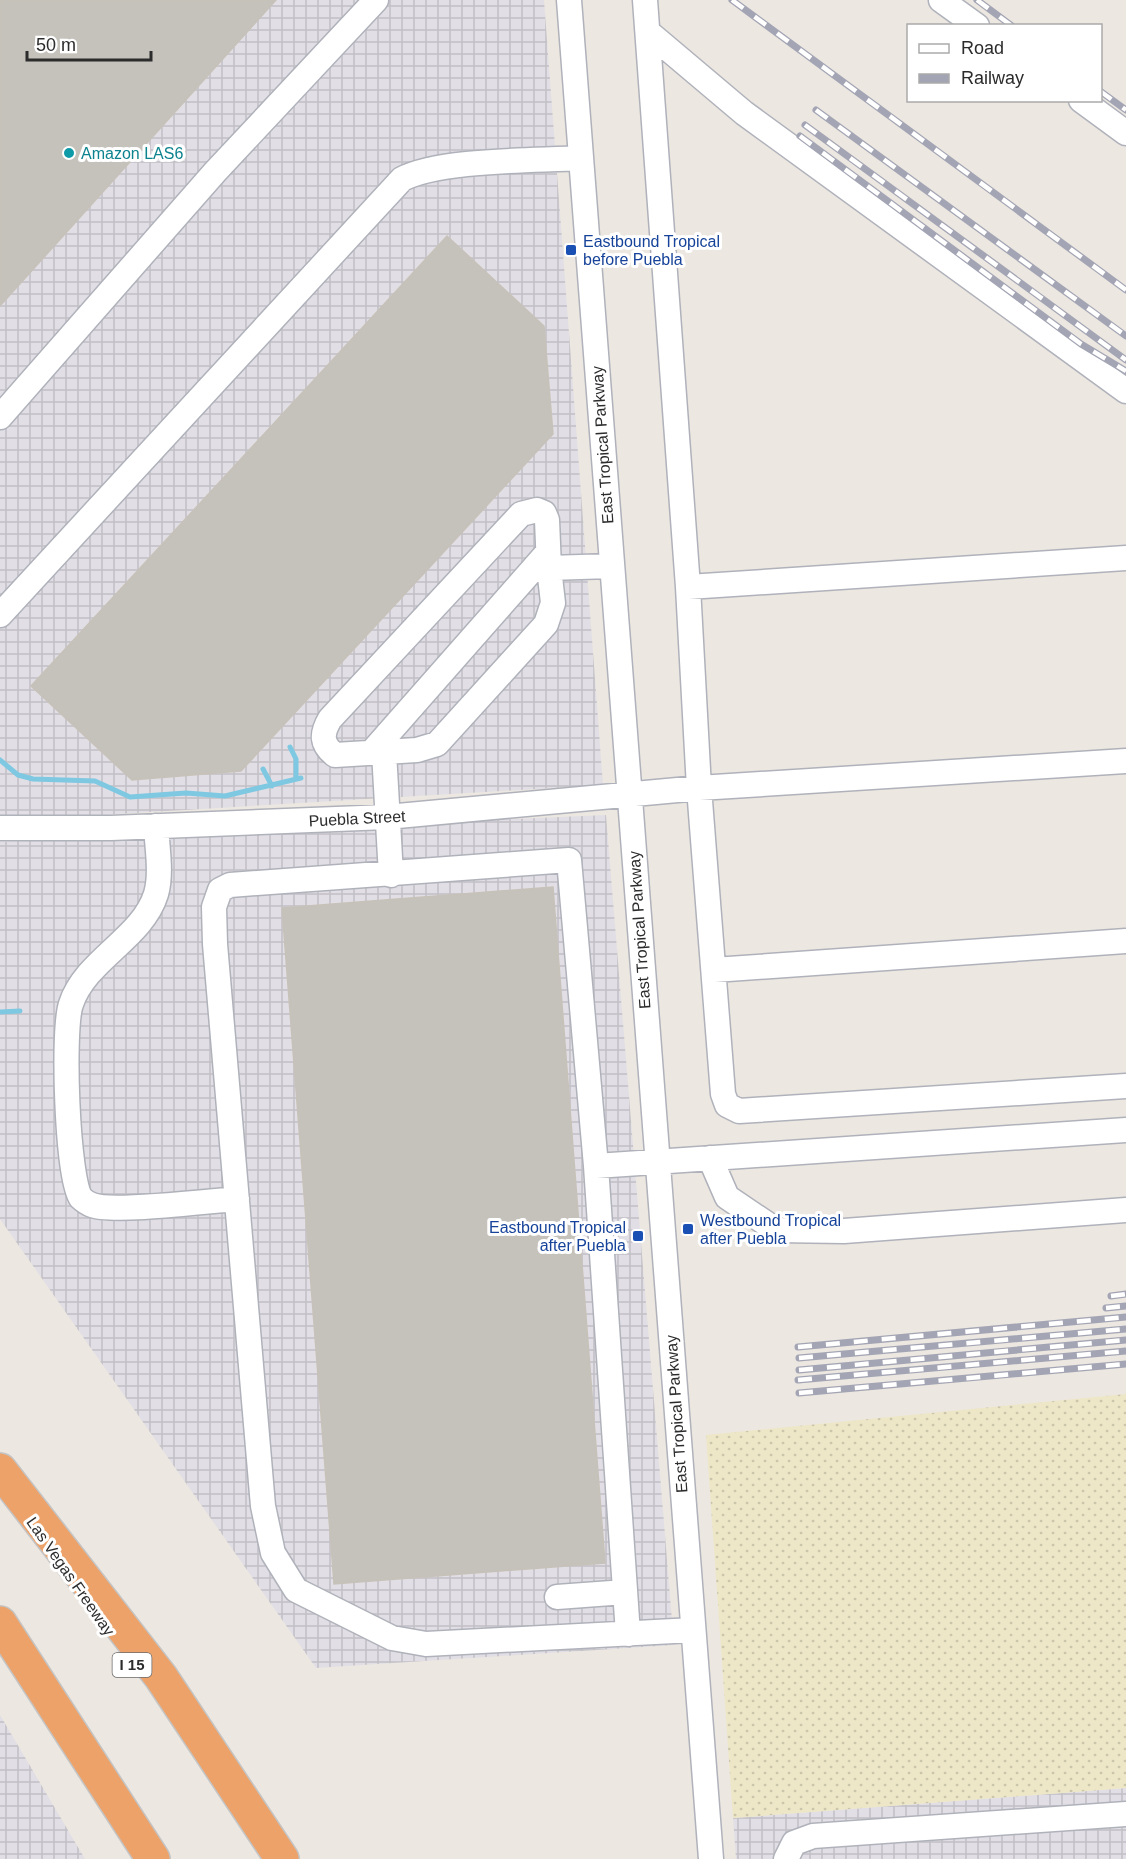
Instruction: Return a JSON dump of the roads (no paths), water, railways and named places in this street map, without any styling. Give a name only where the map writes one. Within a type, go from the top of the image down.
[{"type":"highway","name":"Las Vegas Freeway","points":[[0,1472],[110,1633],[257,1859]]},
{"type":"highway","points":[[0,1472],[161,1677],[282,1859]]},
{"type":"highway","points":[[0,1623],[153,1859]]},
{"type":"street","points":[[0,417],[215,172],[376,0]]},
{"type":"street","name":"East Tropical Parkway","points":[[569,0],[711,1859]]},
{"type":"street","points":[[645,0],[688,587],[699,788],[723,1094],[727,1105],[739,1110],[1126,1086]]},
{"type":"street","points":[[941,0],[974,24]]},
{"type":"street","points":[[648,33],[744,113],[1126,391]]},
{"type":"street","points":[[1084,102],[1126,132]]},
{"type":"street","points":[[0,615],[402,179],[415,172],[444,167],[581,158]]},
{"type":"street","points":[[537,510],[544,513],[547,520],[554,603],[546,624],[437,744],[428,748],[378,753],[335,755],[327,749],[323,740],[324,729],[330,719],[521,514],[537,510]]},
{"type":"street","points":[[688,587],[1126,558]]},
{"type":"street","points":[[549,560],[611,566]]},
{"type":"street","points":[[392,875],[378,753],[549,560]]},
{"type":"street","name":"Puebla Street","points":[[0,828],[156,826],[387,817],[699,788],[1126,760]]},
{"type":"street","points":[[156,826],[159,868],[156,893],[147,914],[84,979],[70,1004],[66,1034],[66,1078],[75,1182],[81,1199],[93,1206],[121,1207],[237,1199]]},
{"type":"street","points":[[628,1634],[596,1166],[569,861],[230,885],[220,890],[214,908],[215,944],[263,1506],[273,1553],[296,1590],[392,1638],[426,1644],[628,1634],[693,1630]]},
{"type":"street","points":[[714,970],[1126,941]]},
{"type":"street","points":[[596,1166],[1126,1130]]},
{"type":"street","points":[[710,1158],[727,1197],[776,1230],[844,1231],[1126,1210]]},
{"type":"street","points":[[557,1597],[625,1592]]},
{"type":"street","points":[[786,1859],[794,1843],[813,1836],[1126,1814]]},
{"type":"waterway","points":[[290,747],[296,759],[296,779]]},
{"type":"waterway","points":[[0,760],[18,775],[33,779],[95,781],[130,797],[186,793],[225,796],[301,778]]},
{"type":"waterway","points":[[263,769],[272,786]]},
{"type":"waterway","points":[[0,1012],[20,1011]]},
{"type":"railway","points":[[732,0],[1126,290]]},
{"type":"railway","points":[[977,0],[1009,24]]},
{"type":"railway","points":[[1102,92],[1126,110]]},
{"type":"railway","points":[[816,110],[1126,336]]},
{"type":"railway","points":[[805,125],[1126,360]]},
{"type":"railway","points":[[800,136],[1081,344],[1126,371]]},
{"type":"railway","points":[[1111,1296],[1126,1294]]},
{"type":"railway","points":[[1106,1308],[1126,1306]]},
{"type":"railway","points":[[798,1347],[1126,1317]]},
{"type":"railway","points":[[799,1358],[1126,1329]]},
{"type":"railway","points":[[799,1370],[1126,1340]]},
{"type":"railway","points":[[798,1380],[1126,1351]]},
{"type":"railway","points":[[799,1393],[1126,1364]]},
{"type":"place","name":"Amazon LAS6","points":[[69,153]]},
{"type":"place","name":"Eastbound Tropical before Puebla","points":[[571,250]]},
{"type":"place","name":"Westbound Tropical after Puebla","points":[[688,1229]]},
{"type":"place","name":"Eastbound Tropical after Puebla","points":[[638,1236]]}]
